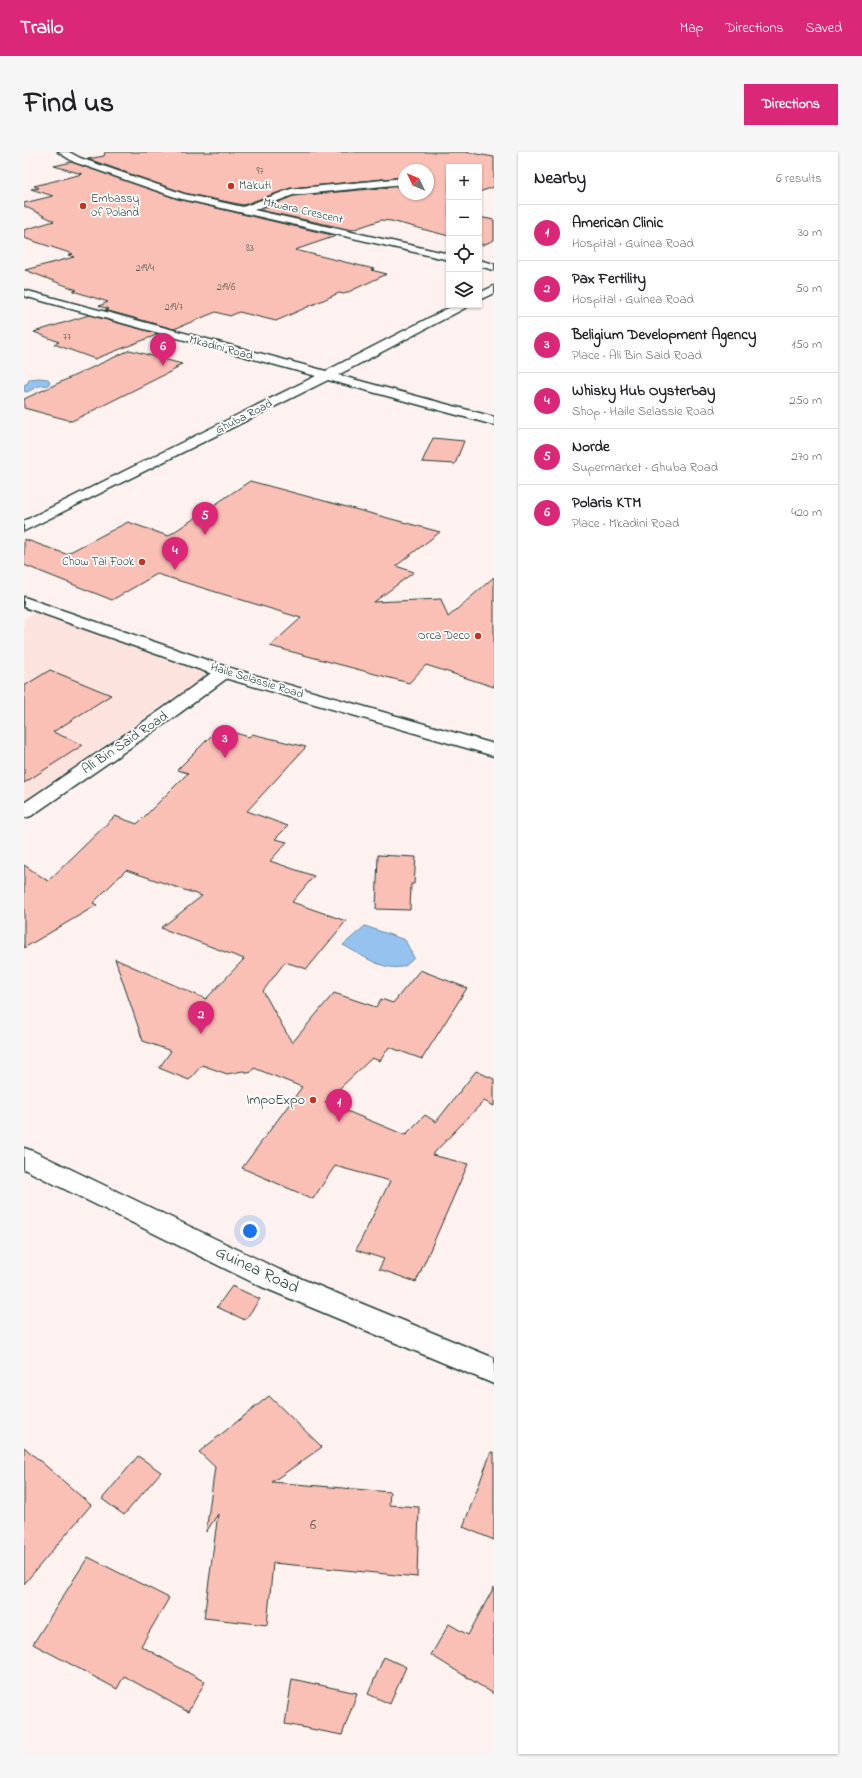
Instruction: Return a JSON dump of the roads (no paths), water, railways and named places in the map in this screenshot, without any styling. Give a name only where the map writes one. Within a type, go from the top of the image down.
[{"type":"street","name":"Mtwara Crescent","points":[[62,152],[77,160],[181,196],[446,256]]},
{"type":"street","points":[[242,211],[291,192],[398,182]]},
{"type":"street","points":[[482,264],[494,267]]},
{"type":"street","points":[[482,295],[494,289]]},
{"type":"street","name":"Mkadini Road","points":[[24,293],[494,421]]},
{"type":"street","name":"Ghuba Road","points":[[24,527],[326,376],[457,308]]},
{"type":"street","name":"Haile Selassie Road","points":[[25,604],[224,672],[494,750]]},
{"type":"street","name":"Ali Bin Said Road","points":[[24,812],[167,714],[224,672]]},
{"type":"street","name":"Guinea Road","points":[[24,1158],[270,1278],[494,1371]]},
{"type":"water","points":[[29,379],[48,379],[50,382],[48,385],[39,386],[27,392],[24,391],[24,385],[28,383]]},
{"type":"water","points":[[365,926],[405,940],[414,958],[405,966],[389,967],[373,962],[343,945]]},
{"type":"place","name":"Makuti","points":[[231,186]]},
{"type":"place","name":"Embassy of Poland","points":[[83,206]]},
{"type":"place","name":"Polaris KTM","points":[[163,366]]},
{"type":"place","name":"Norde","points":[[205,535]]},
{"type":"place","name":"Chow Tai Fook","points":[[142,562]]},
{"type":"place","name":"Whisky Hub Oysterbay","points":[[175,570]]},
{"type":"place","name":"Orca Deco","points":[[478,636]]},
{"type":"place","name":"Beligium Development Agency","points":[[225,758]]},
{"type":"place","name":"Pax Fertility","points":[[201,1034]]},
{"type":"place","name":"ImpoExpo","points":[[313,1100]]},
{"type":"place","name":"American Clinic","points":[[339,1122]]}]
